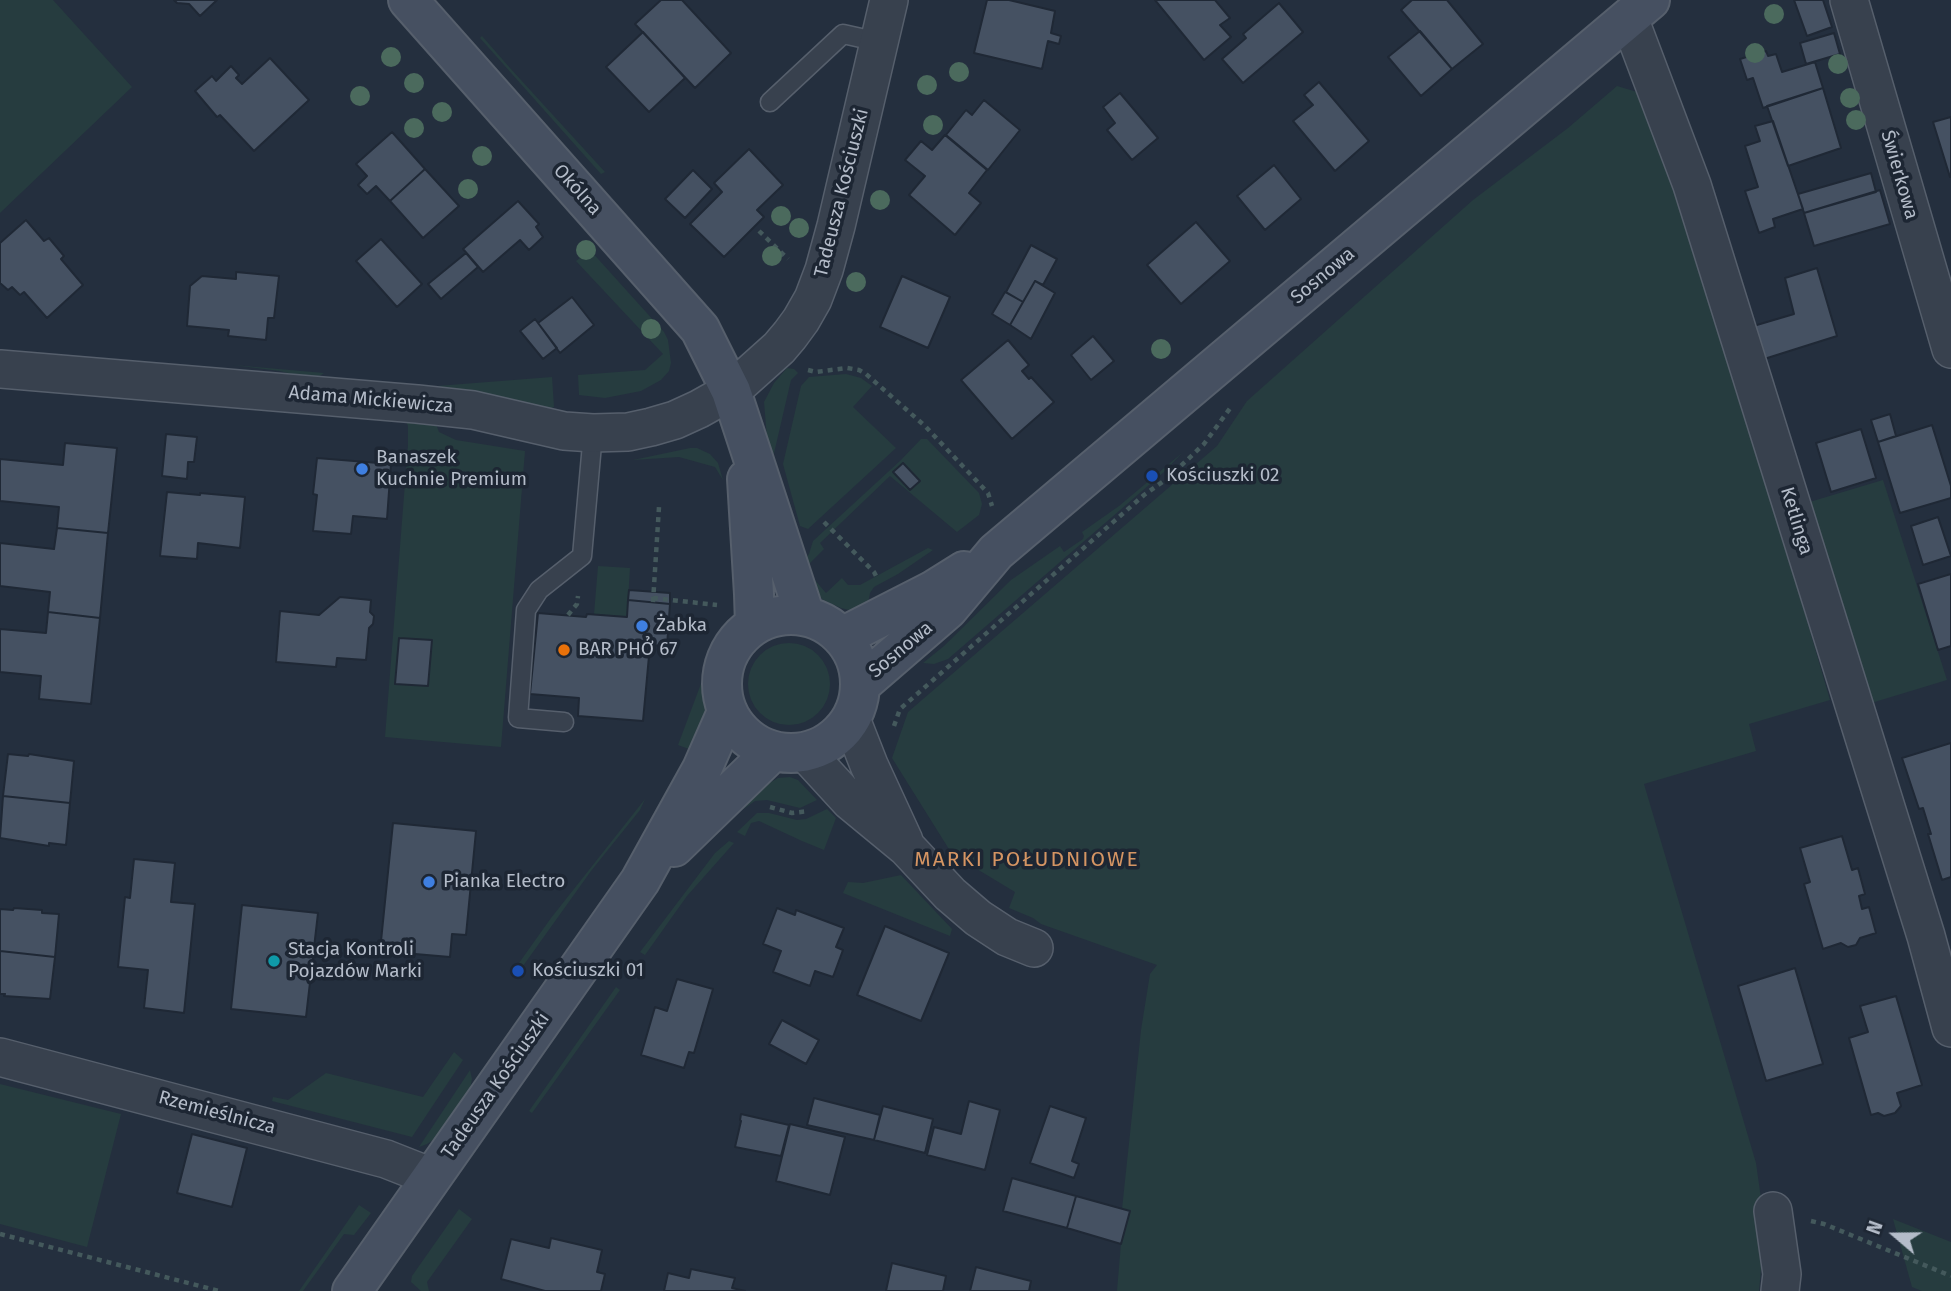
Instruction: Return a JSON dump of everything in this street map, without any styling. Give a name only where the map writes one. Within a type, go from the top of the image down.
[{"type":"street","name":"Okólna","points":[[408,0],[700,329],[732,391]]},
{"type":"street","name":"Tadeusza Kościuszki","points":[[732,391],[779,348],[802,320],[813,299],[836,226],[889,0]]},
{"type":"street","name":"Świerkowa","points":[[1849,0],[1951,349]]},
{"type":"street","name":"Sosnowa","points":[[842,638],[932,591],[996,552],[1639,9]]},
{"type":"street","name":"Ketlinga","points":[[1639,9],[1926,936],[1951,1028]]},
{"type":"street","name":"Adama Mickiewicza","points":[[0,369],[472,410],[564,431],[593,433],[651,428],[675,420],[732,391]]},
{"type":"street","points":[[732,391],[805,616]]},
{"type":"street","points":[[746,438],[754,594],[740,615],[739,638],[725,663],[722,692],[727,712],[739,731],[763,748],[789,752],[832,740],[842,730],[855,702]]},
{"type":"street","name":"Sosnowa","points":[[855,702],[948,609],[996,552]]},
{"type":"street","points":[[740,615],[805,616],[818,620],[842,638],[857,662],[855,702],[869,765],[907,848]]},
{"type":"street","name":"Tadeusza Kościuszki","points":[[364,1287],[430,1179],[640,881],[702,769],[727,712]]},
{"type":"street","name":"Tadeusza Kościuszki","points":[[640,881],[695,825],[789,752]]},
{"type":"street","points":[[789,752],[907,848],[950,894],[978,918],[1007,937],[1034,948]]},
{"type":"street","name":"Rzemieślnicza","points":[[0,1057],[386,1159],[419,1171],[430,1179]]},
{"type":"street","points":[[1773,1211],[1782,1274],[1780,1291]]},
{"type":"lane","points":[[770,102],[843,34],[879,42]]},
{"type":"lane","points":[[564,722],[518,718],[526,610],[539,590],[582,556],[593,433]]},
{"type":"path","points":[[759,231],[780,251]]},
{"type":"path","points":[[804,369],[816,372],[848,368],[866,374],[925,426],[988,493],[992,500],[989,512]]},
{"type":"path","points":[[659,507],[653,600],[740,615]]},
{"type":"path","points":[[824,522],[874,572],[878,581]]},
{"type":"path","points":[[1773,1211],[1824,1224],[1951,1276]]},
{"type":"path","points":[[0,1234],[219,1291]]},
{"type":"green space","points":[[0,0],[53,0],[132,87],[0,213]]},
{"type":"green space","points":[[482,36],[605,172],[601,174],[480,38]]},
{"type":"green space","points":[[1617,86],[1637,92],[1657,133],[1697,242],[1830,700],[1749,724],[1756,751],[1644,784],[1756,1163],[1765,1227],[1759,1291],[1117,1291],[1121,1244],[1130,1212],[1122,1209],[1141,1030],[1150,974],[1157,965],[1041,924],[1009,908],[1015,892],[952,854],[892,758],[908,712],[1217,446],[1247,401],[1473,200],[1568,128]]},
{"type":"green space","points":[[590,250],[664,332],[668,340],[671,363],[669,371],[661,380],[641,391],[605,398],[579,395],[578,375],[645,370],[663,354],[576,261]]},
{"type":"green space","points":[[233,365],[324,373],[317,378],[424,387],[552,377],[554,407],[544,411],[462,389],[427,391],[317,381],[280,371]]},
{"type":"green space","points":[[787,368],[798,373],[791,380],[772,462],[764,402],[774,383]]},
{"type":"green space","points":[[846,374],[861,378],[872,386],[853,407],[896,448],[808,529],[800,526],[783,464],[801,386],[809,377]]},
{"type":"green space","points":[[405,419],[436,424],[439,432],[456,440],[525,451],[501,747],[385,737],[408,445],[408,426]]},
{"type":"green space","points":[[921,439],[927,439],[979,493],[982,504],[979,515],[957,532],[890,476],[820,543],[824,549],[810,563],[808,572],[826,593],[842,578],[848,585],[860,585],[928,548],[933,550],[874,587],[867,608],[857,612],[823,600],[811,587],[802,562],[809,554],[813,541]]},
{"type":"green space","points":[[690,448],[710,454],[718,463],[723,480],[715,467],[679,457],[633,460]]},
{"type":"green space","points":[[1182,453],[1164,472],[948,659],[934,664],[923,663],[1011,580],[1060,546],[1064,552],[1083,539],[1082,532],[1119,506]]},
{"type":"green space","points":[[1883,480],[1947,680],[1868,704],[1803,504]]},
{"type":"green space","points":[[598,566],[630,568],[627,617],[594,614]]},
{"type":"green space","points":[[789,643],[805,646],[818,655],[827,668],[830,684],[827,700],[818,713],[805,722],[789,725],[773,722],[760,713],[751,700],[748,684],[751,668],[760,655],[773,646]]},
{"type":"green space","points":[[708,665],[706,683],[710,714],[697,752],[678,745]]},
{"type":"green space","points":[[790,777],[798,780],[817,800],[800,808],[767,800],[755,801],[742,810],[766,785],[778,778]]},
{"type":"green space","points":[[645,799],[640,810],[591,871],[523,966],[519,963],[551,918]]},
{"type":"green space","points":[[827,809],[836,818],[824,850],[759,821],[751,823],[745,836],[737,832],[757,813],[797,820],[806,819]]},
{"type":"green space","points":[[729,841],[734,843],[687,896],[645,955],[640,952],[715,853]]},
{"type":"green space","points":[[901,875],[952,929],[950,936],[843,893],[848,882],[863,883]]},
{"type":"green space","points":[[616,987],[620,990],[532,1113],[529,1111]]},
{"type":"green space","points":[[454,1052],[463,1060],[412,1137],[272,1101],[273,1097],[288,1100],[326,1073],[423,1097]]},
{"type":"green space","points":[[470,1070],[470,1090],[436,1138],[419,1147]]},
{"type":"green space","points":[[0,1084],[121,1114],[87,1247],[0,1224]]},
{"type":"green space","points":[[359,1205],[371,1213],[354,1235],[344,1234],[303,1291],[299,1291]]},
{"type":"green space","points":[[459,1209],[472,1219],[427,1282],[429,1291],[421,1291],[411,1282],[412,1276]]},
{"type":"green space","points":[[1893,1219],[1951,1242],[1951,1291],[1922,1291],[1912,1287]]},
{"type":"building","points":[[174,0],[217,0],[200,16],[189,4],[177,3]]},
{"type":"building","points":[[661,0],[682,0],[731,53],[695,88],[635,24]]},
{"type":"building","points":[[987,0],[1009,0],[1055,11],[1051,33],[1061,36],[1059,44],[1048,41],[1042,69],[974,53]]},
{"type":"building","points":[[1155,0],[1215,0],[1230,18],[1220,25],[1231,37],[1204,60]]},
{"type":"building","points":[[1412,0],[1447,0],[1483,44],[1452,69],[1401,10]]},
{"type":"building","points":[[1794,0],[1823,0],[1832,27],[1807,36]]},
{"type":"building","points":[[1279,3],[1303,32],[1243,83],[1222,59],[1246,38],[1243,34]]},
{"type":"building","points":[[1420,31],[1452,69],[1421,96],[1388,57]]},
{"type":"building","points":[[643,32],[685,78],[649,112],[606,67]]},
{"type":"building","points":[[1834,33],[1840,54],[1806,64],[1800,43]]},
{"type":"building","points":[[1766,51],[1768,56],[1776,54],[1782,72],[1815,62],[1823,88],[1763,108],[1753,78],[1747,80],[1740,59]]},
{"type":"building","points":[[270,58],[309,100],[254,151],[220,115],[217,117],[195,91],[212,76],[216,81],[231,66],[239,75],[236,78],[242,84]]},
{"type":"building","points":[[1319,82],[1369,141],[1335,171],[1293,121],[1313,105],[1304,95]]},
{"type":"building","points":[[1823,88],[1841,148],[1788,166],[1767,106]]},
{"type":"building","points":[[1120,93],[1158,138],[1132,160],[1107,130],[1115,123],[1103,107]]},
{"type":"building","points":[[984,100],[1020,130],[988,170],[946,135],[966,110],[972,115]]},
{"type":"building","points":[[1951,117],[1951,176],[1950,177],[1933,122]]},
{"type":"building","points":[[1773,121],[1803,209],[1773,219],[1775,227],[1759,233],[1745,191],[1758,187],[1745,146],[1760,141],[1755,126]]},
{"type":"building","points":[[392,132],[425,169],[390,201],[376,186],[367,194],[358,185],[367,176],[356,164]]},
{"type":"building","points":[[945,135],[987,170],[969,193],[981,203],[955,235],[909,195],[925,176],[905,160],[921,141],[932,150]]},
{"type":"building","points":[[749,149],[783,185],[757,210],[764,217],[724,257],[690,224],[722,192],[714,183]]},
{"type":"building","points":[[1274,165],[1301,199],[1265,230],[1237,196]]},
{"type":"building","points":[[425,169],[459,206],[423,238],[390,201]]},
{"type":"building","points":[[693,170],[712,189],[685,218],[665,199]]},
{"type":"building","points":[[1871,173],[1876,192],[1804,213],[1798,194]]},
{"type":"building","points":[[1880,190],[1890,224],[1814,246],[1804,213]]},
{"type":"building","points":[[518,201],[539,224],[536,227],[543,237],[529,250],[520,240],[483,272],[463,249]]},
{"type":"building","points":[[26,220],[44,241],[49,238],[64,256],[61,259],[83,285],[47,318],[24,292],[20,295],[12,287],[8,290],[0,283],[0,243]]},
{"type":"building","points":[[1196,222],[1230,261],[1181,304],[1147,265]]},
{"type":"building","points":[[381,239],[422,284],[397,307],[356,261]]},
{"type":"building","points":[[1031,245],[1057,259],[1043,285],[1035,281],[1023,302],[1006,292]]},
{"type":"building","points":[[466,253],[478,267],[441,299],[428,284]]},
{"type":"building","points":[[1817,268],[1837,336],[1761,360],[1750,327],[1794,314],[1785,278]]},
{"type":"building","points":[[236,272],[279,276],[274,318],[268,318],[266,340],[228,336],[229,330],[187,326],[190,286],[202,276],[236,279]]},
{"type":"building","points":[[902,276],[950,297],[928,348],[880,327]]},
{"type":"building","points":[[1035,281],[1055,293],[1031,339],[1010,325]]},
{"type":"building","points":[[1005,292],[1023,302],[1010,325],[992,314]]},
{"type":"building","points":[[572,297],[594,325],[560,353],[538,323]]},
{"type":"building","points":[[535,319],[557,348],[543,359],[520,331]]},
{"type":"building","points":[[1093,336],[1114,361],[1091,380],[1071,355]]},
{"type":"building","points":[[1008,340],[1029,365],[1022,371],[1054,402],[1012,439],[961,380]]},
{"type":"building","points":[[1890,414],[1896,436],[1878,442],[1871,420]]},
{"type":"building","points":[[1932,425],[1951,486],[1951,498],[1900,513],[1878,442]]},
{"type":"building","points":[[1861,429],[1876,478],[1831,492],[1816,443]]},
{"type":"building","points":[[166,434],[197,437],[194,462],[188,462],[187,479],[162,476]]},
{"type":"building","points":[[65,443],[117,448],[108,533],[57,528],[59,507],[0,501],[0,459],[63,465]]},
{"type":"building","points":[[317,458],[391,464],[387,519],[353,516],[351,534],[313,531]]},
{"type":"building","points":[[903,463],[920,481],[910,490],[893,472]]},
{"type":"building","points":[[167,492],[245,497],[240,548],[198,543],[197,559],[160,556]]},
{"type":"building","points":[[1938,517],[1951,556],[1923,565],[1911,526]]},
{"type":"building","points":[[57,528],[108,533],[100,618],[48,612],[50,592],[0,586],[0,543],[54,549]]},
{"type":"building","points":[[1951,574],[1951,646],[1938,650],[1918,584]]},
{"type":"building","points":[[629,590],[670,593],[670,604],[628,600]]},
{"type":"building","points":[[340,597],[371,600],[370,612],[374,616],[373,624],[369,628],[366,660],[337,658],[336,667],[276,662],[280,611],[319,615]]},
{"type":"building","points":[[628,600],[670,604],[667,646],[650,645],[643,721],[578,716],[579,698],[530,694],[538,613],[627,617]]},
{"type":"building","points":[[48,612],[100,618],[91,704],[39,699],[41,676],[0,672],[0,629],[46,633]]},
{"type":"building","points":[[399,638],[432,640],[428,686],[395,684]]},
{"type":"building","points":[[1951,743],[1951,877],[1942,880],[1923,808],[1919,809],[1902,758]]},
{"type":"building","points":[[8,754],[29,754],[74,761],[70,803],[3,796]]},
{"type":"building","points":[[3,796],[70,803],[66,845],[49,843],[49,846],[0,838]]},
{"type":"building","name":"Pianka Electro","points":[[393,823],[476,831],[466,935],[452,934],[450,957],[380,951]]},
{"type":"building","points":[[1842,836],[1852,870],[1858,868],[1865,894],[1859,896],[1862,909],[1869,907],[1876,933],[1860,938],[1856,945],[1848,947],[1841,943],[1823,949],[1804,884],[1810,882],[1800,848]]},
{"type":"building","points":[[134,859],[175,863],[171,902],[195,904],[184,1013],[144,1008],[148,970],[118,967],[125,897],[130,898]]},
{"type":"building","name":"Stacja Kontroli Pojazdów Marki","points":[[242,905],[318,913],[306,1017],[231,1009]]},
{"type":"building","points":[[14,908],[59,914],[55,957],[0,951],[0,909]]},
{"type":"building","points":[[777,908],[795,915],[796,910],[844,928],[836,947],[843,950],[833,977],[815,971],[810,986],[773,972],[781,951],[763,944]]},
{"type":"building","points":[[885,926],[949,953],[921,1021],[857,995]]},
{"type":"building","points":[[0,951],[55,957],[50,999],[0,994]]},
{"type":"building","points":[[1795,968],[1823,1064],[1766,1081],[1738,986]]},
{"type":"building","points":[[677,979],[713,989],[694,1053],[689,1052],[684,1068],[641,1055],[655,1007],[667,1011]]},
{"type":"building","points":[[1896,996],[1922,1085],[1897,1093],[1901,1106],[1895,1113],[1871,1115],[1849,1038],[1868,1032],[1860,1006]]},
{"type":"building","points":[[782,1020],[819,1040],[806,1064],[769,1044]]},
{"type":"building","points":[[814,1098],[880,1115],[874,1140],[807,1125]]},
{"type":"building","points":[[969,1101],[1000,1110],[985,1170],[927,1155],[934,1127],[961,1134]]},
{"type":"building","points":[[883,1106],[933,1119],[925,1153],[874,1140]]},
{"type":"building","points":[[1050,1106],[1086,1118],[1072,1161],[1079,1164],[1074,1178],[1030,1163]]},
{"type":"building","points":[[741,1114],[789,1125],[781,1156],[735,1147]]},
{"type":"building","points":[[790,1124],[845,1137],[830,1195],[776,1181]]},
{"type":"building","points":[[192,1134],[247,1148],[232,1207],[177,1193]]},
{"type":"building","points":[[1012,1178],[1076,1196],[1067,1228],[1003,1211]]},
{"type":"building","points":[[1076,1196],[1130,1211],[1121,1244],[1067,1228]]},
{"type":"building","points":[[551,1238],[602,1250],[597,1272],[605,1274],[601,1291],[545,1291],[501,1279],[511,1239],[549,1248]]},
{"type":"building","points":[[892,1263],[946,1276],[943,1291],[886,1291]]},
{"type":"building","points":[[976,1267],[1031,1281],[1029,1291],[970,1291]]},
{"type":"building","points":[[691,1269],[735,1278],[732,1288],[745,1291],[664,1291],[668,1273],[689,1278]]},
{"type":"place","name":"Banaszek Kuchnie Premium","points":[[362,469]]},
{"type":"place","name":"Kościuszki 02","points":[[1152,476]]},
{"type":"place","name":"Żabka","points":[[642,626]]},
{"type":"place","name":"BAR PHỞ 67","points":[[564,650]]},
{"type":"place","name":"Pianka Electro","points":[[429,882]]},
{"type":"place","name":"Stacja Kontroli Pojazdów Marki","points":[[274,961]]},
{"type":"place","name":"Kościuszki 01","points":[[518,971]]},
{"type":"district","name":"MARKI POŁUDNIOWE","points":[[1027,860]]}]
